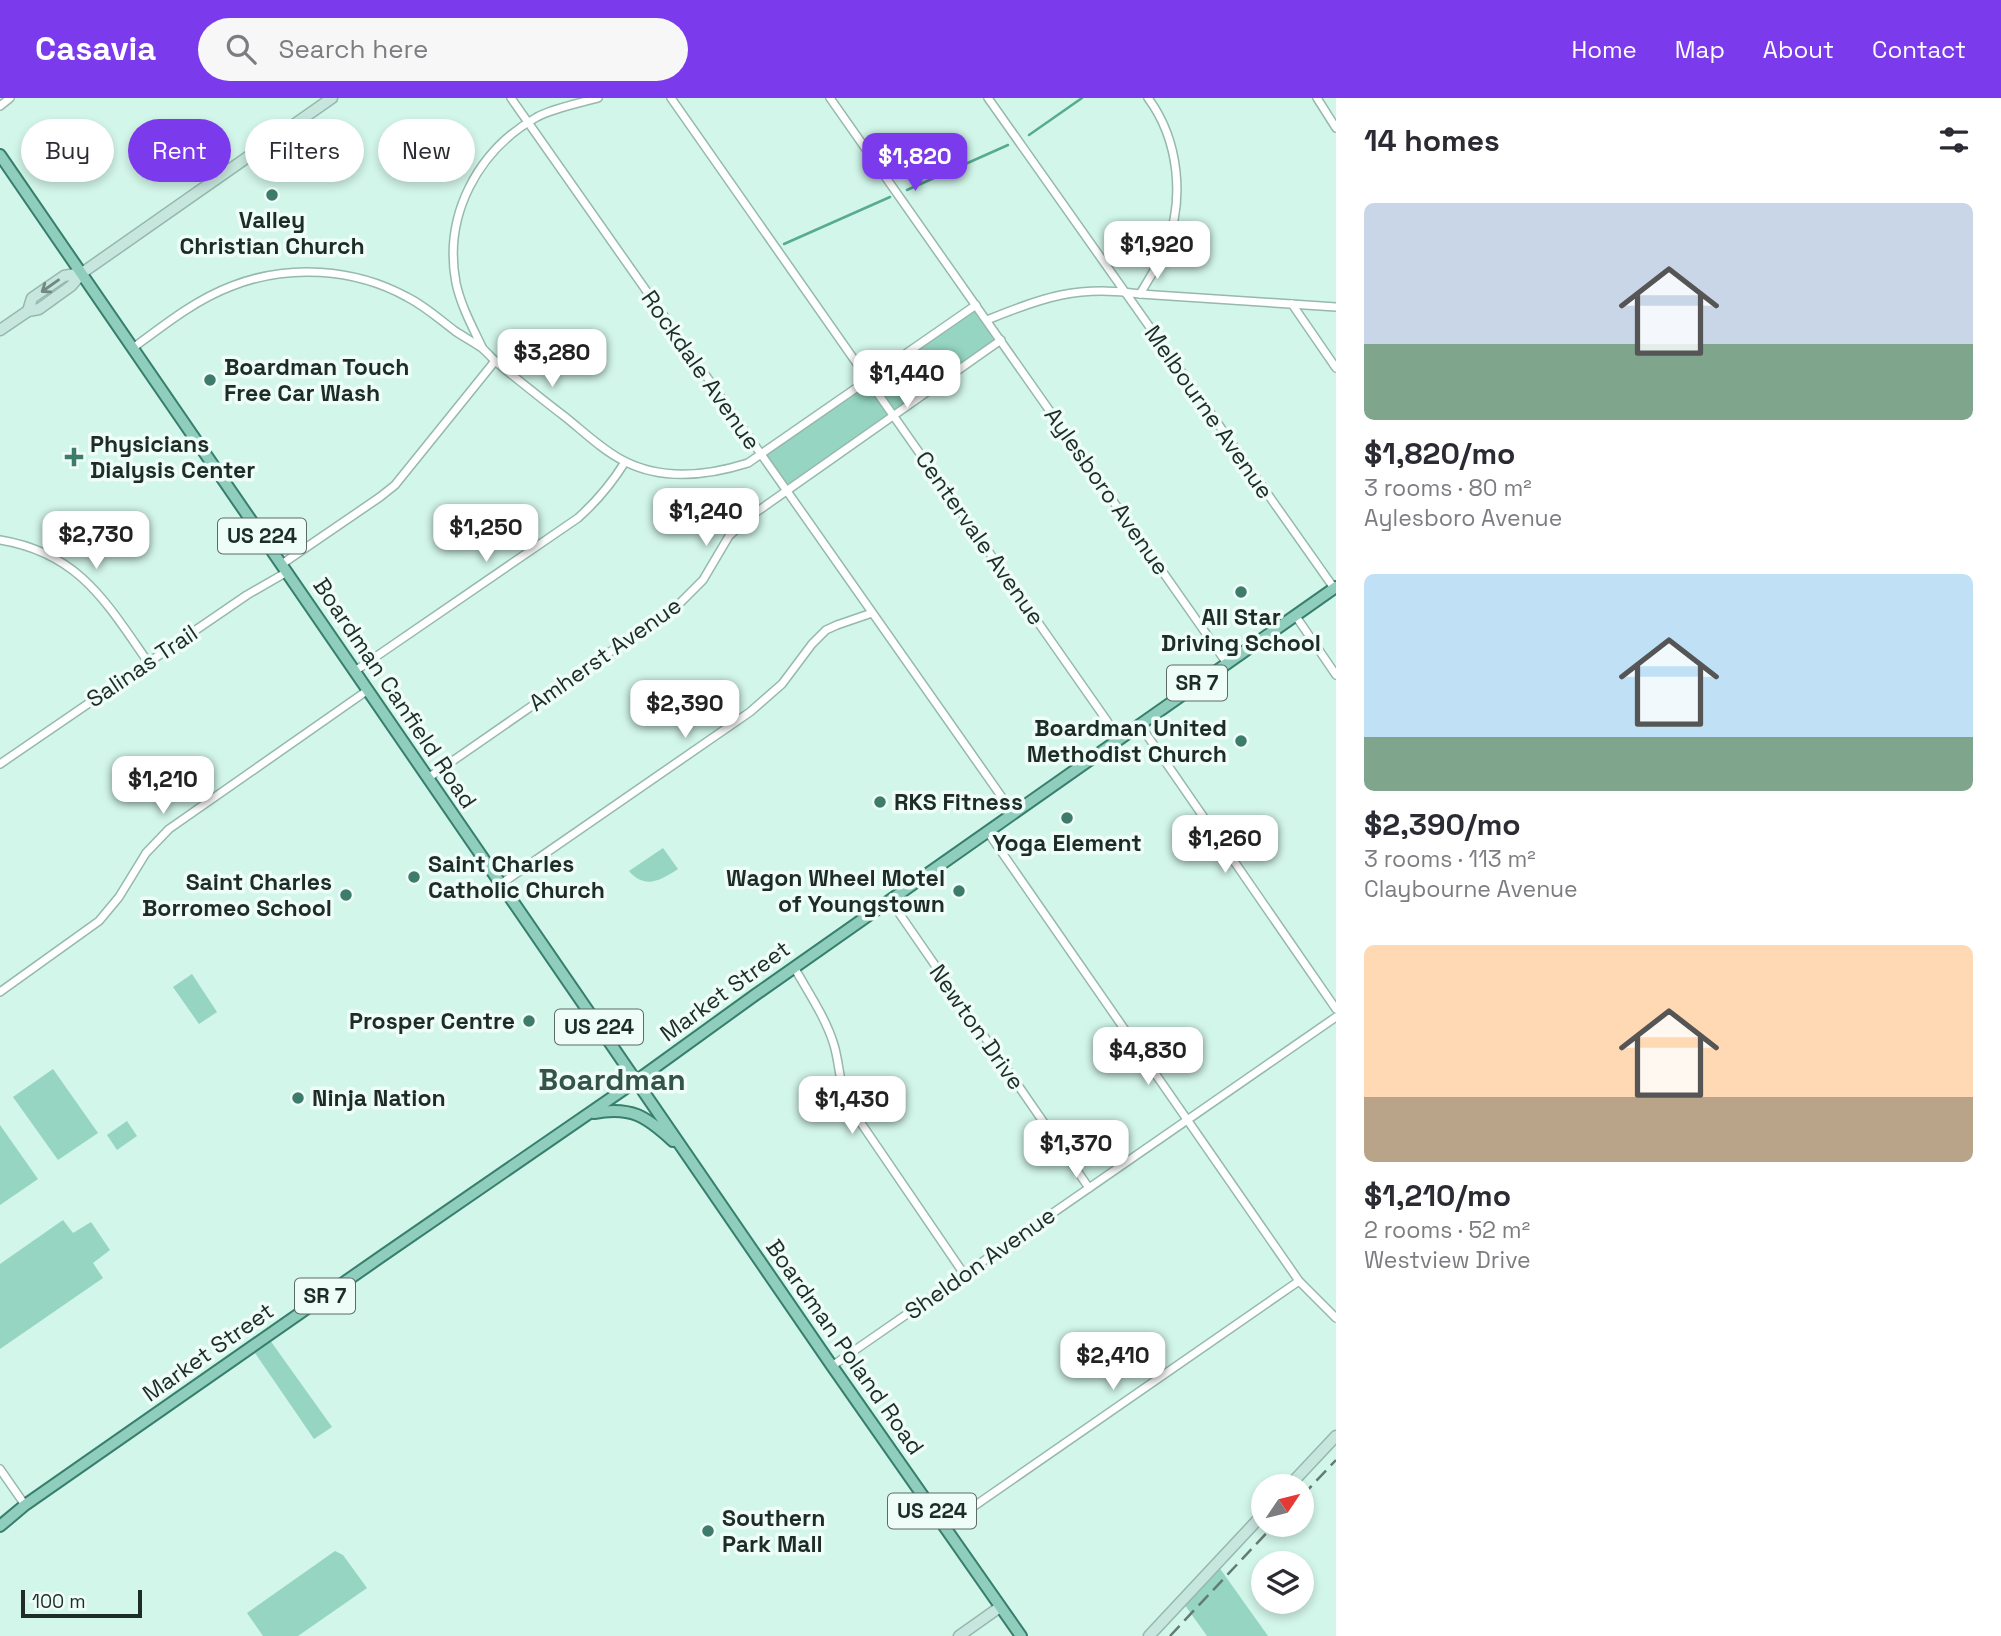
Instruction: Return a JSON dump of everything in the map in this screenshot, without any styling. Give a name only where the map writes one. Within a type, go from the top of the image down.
[{"type":"main road","name":"Boardman Canfield Road","points":[[0,155],[636,1081]]},
{"type":"main road","name":"Market Street","points":[[0,1526],[353,1276],[588,1115],[1335,587]]},
{"type":"main road","name":"Boardman Poland Road","points":[[636,1081],[1021,1636]]},
{"type":"main road","points":[[588,1115],[605,1111],[629,1111],[650,1121],[687,1154]]},
{"type":"street","points":[[0,106],[10,98]]},
{"type":"street","points":[[0,330],[28,311],[39,309],[71,286],[82,273],[332,98]]},
{"type":"street","name":"Rockdale Avenue","points":[[511,98],[1013,813]]},
{"type":"street","points":[[482,349],[464,309],[456,282],[454,255],[457,223],[469,187],[484,162],[504,141],[528,123],[541,115],[598,98]]},
{"type":"street","name":"Centervale Avenue","points":[[671,98],[1119,738]]},
{"type":"street","points":[[133,348],[179,314],[232,285],[272,275],[313,272],[353,277],[391,289],[419,304],[482,349],[598,444],[625,462],[664,473],[695,475],[748,463],[976,305],[831,98]]},
{"type":"street","name":"Melbourne Avenue","points":[[988,98],[1335,587]]},
{"type":"street","points":[[1140,294],[1166,247],[1175,215],[1177,195],[1174,160],[1168,137],[1148,98]]},
{"type":"street","points":[[1157,111],[1158,98]]},
{"type":"street","points":[[1317,98],[1336,128]]},
{"type":"street","points":[[987,320],[1047,297],[1077,292],[1124,291],[1336,307]]},
{"type":"street","points":[[1292,304],[1336,368]]},
{"type":"street","name":"Aylesboro Avenue","points":[[976,305],[1226,662]]},
{"type":"street","name":"Amherst Avenue","points":[[428,778],[680,604],[703,580],[736,528],[1001,340]]},
{"type":"street","name":"Salinas Trail","points":[[0,764],[247,595],[380,498],[395,485],[495,361]]},
{"type":"street","points":[[355,671],[578,518],[617,476],[625,462]]},
{"type":"street","points":[[0,540],[35,549],[77,573],[104,600],[148,662]]},
{"type":"street","points":[[501,884],[750,712],[782,684],[826,630],[872,613]]},
{"type":"street","points":[[1294,615],[1336,675]]},
{"type":"street","points":[[0,992],[99,921],[120,897],[146,853],[169,829],[368,690]]},
{"type":"street","points":[[1140,724],[1336,1009]]},
{"type":"street","points":[[987,831],[1300,1281],[1336,1318]]},
{"type":"street","name":"Newton Drive","points":[[890,900],[1089,1188]]},
{"type":"street","points":[[794,967],[829,1031],[837,1056],[841,1086],[853,1114],[964,1274]]},
{"type":"street","name":"Sheldon Avenue","points":[[832,1366],[1336,1017]]},
{"type":"street","points":[[944,1527],[1300,1281]]},
{"type":"street","points":[[1300,1474],[1336,1436]]},
{"type":"street","points":[[0,1469],[25,1506]]},
{"type":"street","points":[[1149,1636],[1251,1527]]},
{"type":"street","points":[[959,1636],[1000,1607]]},
{"type":"green space","points":[[976,305],[1001,340],[786,491],[761,455]]},
{"type":"green space","points":[[663,848],[678,869],[647,882],[629,871]]},
{"type":"green space","points":[[192,974],[217,1012],[199,1024],[173,987]]},
{"type":"green space","points":[[53,1069],[98,1133],[58,1160],[13,1097]]},
{"type":"green space","points":[[127,1121],[137,1136],[117,1150],[107,1135]]},
{"type":"green space","points":[[0,1125],[38,1179],[0,1205]]},
{"type":"green space","points":[[63,1220],[73,1233],[91,1222],[110,1250],[93,1263],[103,1278],[0,1349],[0,1264]]},
{"type":"green space","points":[[267,1336],[332,1427],[314,1439],[251,1347]]},
{"type":"green space","points":[[335,1551],[343,1555],[367,1588],[298,1636],[263,1636],[247,1613]]},
{"type":"green space","points":[[1216,1563],[1268,1636],[1207,1636],[1182,1601]]},
{"type":"waterway","points":[[1029,135],[1082,98]]},
{"type":"waterway","points":[[907,190],[1008,145]]},
{"type":"waterway","points":[[784,244],[890,197]]},
{"type":"railway","points":[[1314,1483],[1336,1460]]},
{"type":"railway","points":[[1170,1636],[1263,1537]]},
{"type":"place","name":"Valley Christian Church","points":[[272,195]]},
{"type":"place","name":"Boardman Touch Free Car Wash","points":[[210,380]]},
{"type":"place","name":"Physicians Dialysis Center","points":[[74,457]]},
{"type":"place","name":"All Star Driving School","points":[[1241,592]]},
{"type":"place","name":"Boardman United Methodist Church","points":[[1241,741]]},
{"type":"place","name":"RKS Fitness","points":[[880,802]]},
{"type":"place","name":"Yoga Element","points":[[1067,818]]},
{"type":"place","name":"Saint Charles Catholic Church","points":[[414,877]]},
{"type":"place","name":"Wagon Wheel Motel of Youngstown","points":[[959,891]]},
{"type":"place","name":"Saint Charles Borromeo School","points":[[346,895]]},
{"type":"place","name":"Prosper Centre","points":[[529,1021]]},
{"type":"place","name":"Ninja Nation","points":[[298,1098]]},
{"type":"place","name":"Southern Park Mall","points":[[708,1531]]},
{"type":"district","name":"Boardman","points":[[612,1080]]}]
